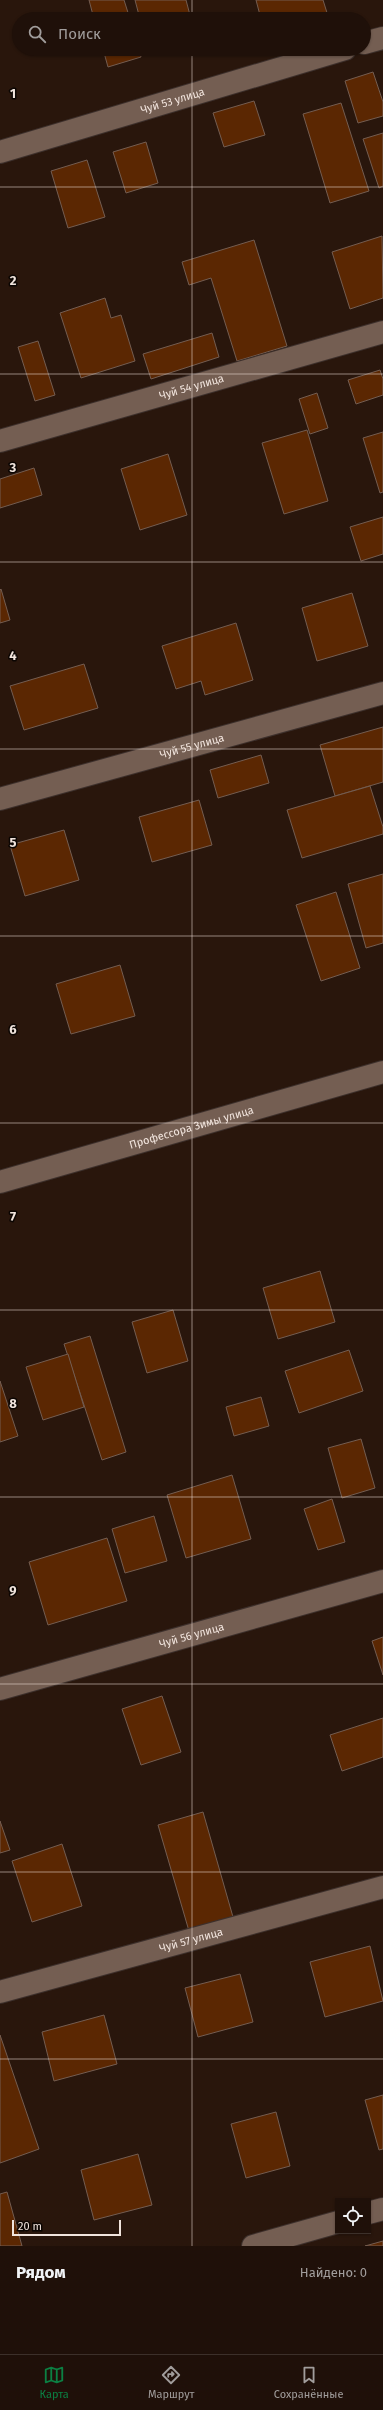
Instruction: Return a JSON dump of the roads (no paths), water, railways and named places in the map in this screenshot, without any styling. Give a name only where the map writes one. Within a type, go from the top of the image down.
[{"type":"street","points":[[371,41],[383,38]]},
{"type":"street","name":"Чуй 53 улица","points":[[0,152],[322,56]]},
{"type":"street","name":"Чуй 54 улица","points":[[0,441],[383,332]]},
{"type":"street","name":"Чуй 55 улица","points":[[0,799],[383,693]]},
{"type":"street","name":"Профессора Зимы улица","points":[[0,1182],[383,1072]]},
{"type":"street","name":"Чуй 56 улица","points":[[0,1689],[383,1581]]},
{"type":"street","name":"Чуй 57 улица","points":[[0,1992],[383,1887]]},
{"type":"street","points":[[371,2212],[383,2209]]},
{"type":"street","points":[[253,2246],[335,2223]]}]
